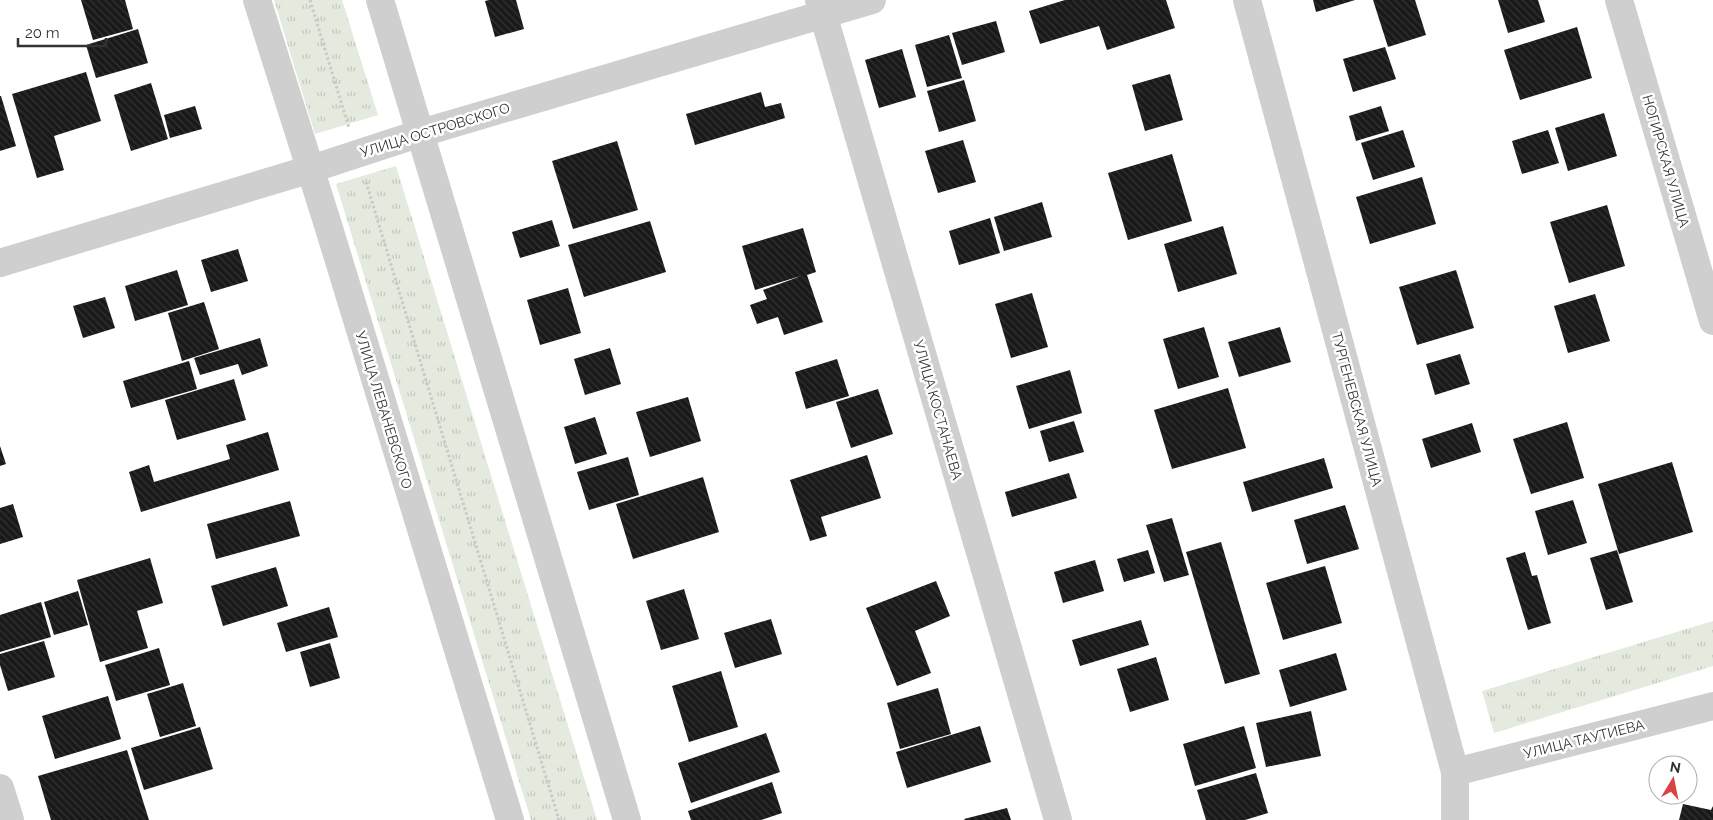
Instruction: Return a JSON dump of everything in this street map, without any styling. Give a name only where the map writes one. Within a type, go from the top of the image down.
[{"type":"street","name":"УЛИЦА ЛЕВАНЕВСКОГО","points":[[257,0],[510,820]]},
{"type":"street","points":[[380,0],[627,820]]},
{"type":"street","name":"УЛИЦА ОСТРОВСКОГО","points":[[0,263],[310,169],[820,7],[872,0]]},
{"type":"street","name":"ТУРГЕНЕВСКАЯ УЛИЦА","points":[[1247,0],[1455,772],[1455,820]]},
{"type":"street","name":"НОГИРСКАЯ УЛИЦА","points":[[1620,0],[1713,321]]},
{"type":"street","name":"УЛИЦА КОСТАНАЕВА","points":[[820,7],[1058,820]]},
{"type":"street","name":"УЛИЦА ТАУТИЕВА","points":[[1455,772],[1713,706]]},
{"type":"street","points":[[0,788],[10,820]]},
{"type":"path","points":[[310,0],[560,820]]},
{"type":"green space","points":[[274,0],[342,0],[378,115],[315,134]]},
{"type":"green space","points":[[396,166],[597,820],[531,820],[336,184]]},
{"type":"green space","points":[[1713,621],[1713,666],[1494,733],[1482,691]]},
{"type":"building","points":[[81,0],[125,0],[133,29],[93,40]]},
{"type":"building","points":[[516,0],[524,29],[495,37],[485,1]]},
{"type":"building","points":[[1065,0],[1166,0],[1175,28],[1107,50],[1099,26],[1040,44],[1029,11]]},
{"type":"building","points":[[1313,0],[1355,0],[1316,12]]},
{"type":"building","points":[[1373,0],[1415,0],[1426,35],[1388,47]]},
{"type":"building","points":[[1498,0],[1538,0],[1545,22],[1508,33]]},
{"type":"building","points":[[996,21],[1005,52],[962,65],[952,33]]},
{"type":"building","points":[[1577,27],[1592,78],[1520,100],[1504,50]]},
{"type":"building","points":[[138,29],[148,63],[96,78],[86,45]]},
{"type":"building","points":[[949,35],[962,78],[927,87],[915,45]]},
{"type":"building","points":[[1385,47],[1396,79],[1353,92],[1343,59]]},
{"type":"building","points":[[902,49],[916,97],[879,108],[865,60]]},
{"type":"building","points":[[86,72],[101,121],[54,136],[64,170],[37,178],[12,94]]},
{"type":"building","points":[[1170,74],[1183,120],[1145,131],[1132,85]]},
{"type":"building","points":[[964,80],[976,121],[939,132],[927,91]]},
{"type":"building","points":[[151,83],[168,139],[131,151],[114,95]]},
{"type":"building","points":[[761,92],[765,107],[781,103],[785,118],[695,145],[686,114]]},
{"type":"building","points":[[0,96],[16,146],[0,151]]},
{"type":"building","points":[[195,106],[202,129],[170,138],[164,115]]},
{"type":"building","points":[[1381,106],[1389,131],[1356,141],[1349,116]]},
{"type":"building","points":[[1604,113],[1617,156],[1568,171],[1555,128]]},
{"type":"building","points":[[1403,130],[1415,167],[1373,180],[1361,143]]},
{"type":"building","points":[[1548,130],[1559,163],[1522,174],[1512,141]]},
{"type":"building","points":[[963,140],[976,182],[938,193],[925,151]]},
{"type":"building","points":[[617,141],[638,210],[573,229],[552,161]]},
{"type":"building","points":[[1172,154],[1192,221],[1128,240],[1108,173]]},
{"type":"building","points":[[1422,177],[1436,224],[1370,244],[1356,197]]},
{"type":"building","points":[[1042,202],[1052,237],[1004,251],[994,217]]},
{"type":"building","points":[[1607,205],[1625,266],[1569,283],[1550,222]]},
{"type":"building","points":[[990,218],[1000,253],[959,265],[949,231]]},
{"type":"building","points":[[552,220],[560,246],[520,258],[512,232]]},
{"type":"building","points":[[650,221],[666,272],[584,297],[568,245]]},
{"type":"building","points":[[1223,226],[1237,274],[1178,292],[1164,244]]},
{"type":"building","points":[[803,228],[816,272],[807,275],[823,322],[784,335],[778,317],[757,324],[750,305],[767,299],[763,290],[801,276],[755,290],[742,246]]},
{"type":"building","points":[[238,249],[248,281],[211,292],[201,260]]},
{"type":"building","points":[[177,270],[188,305],[135,321],[125,286]]},
{"type":"building","points":[[1456,270],[1474,328],[1417,345],[1399,287]]},
{"type":"building","points":[[568,288],[581,333],[540,345],[527,300]]},
{"type":"building","points":[[1032,293],[1048,347],[1011,358],[995,304]]},
{"type":"building","points":[[1595,294],[1610,341],[1568,353],[1554,306]]},
{"type":"building","points":[[105,297],[115,328],[83,338],[73,306]]},
{"type":"building","points":[[204,302],[219,349],[182,361],[168,313]]},
{"type":"building","points":[[1204,327],[1219,377],[1178,389],[1163,339]]},
{"type":"building","points":[[1280,327],[1291,362],[1239,377],[1228,342]]},
{"type":"building","points":[[260,338],[268,366],[242,375],[238,364],[200,375],[194,358]]},
{"type":"building","points":[[610,348],[621,384],[585,395],[574,359]]},
{"type":"building","points":[[1460,354],[1470,384],[1435,395],[1426,364]]},
{"type":"building","points":[[837,359],[849,396],[806,409],[795,372]]},
{"type":"building","points":[[189,361],[197,389],[131,408],[123,381]]},
{"type":"building","points":[[1070,370],[1082,413],[1029,429],[1016,386]]},
{"type":"building","points":[[234,379],[246,420],[177,440],[165,400]]},
{"type":"building","points":[[1228,388],[1246,448],[1172,469],[1154,410]]},
{"type":"building","points":[[878,389],[893,434],[851,448],[836,402]]},
{"type":"building","points":[[688,397],[701,441],[650,457],[636,412]]},
{"type":"building","points":[[595,417],[607,454],[575,464],[564,427]]},
{"type":"building","points":[[1074,421],[1084,452],[1049,462],[1040,431]]},
{"type":"building","points":[[1567,422],[1584,478],[1531,494],[1513,439]]},
{"type":"building","points":[[1472,423],[1481,452],[1431,468],[1422,439]]},
{"type":"building","points":[[268,432],[279,470],[141,512],[129,472],[149,465],[154,482],[230,459],[226,445]]},
{"type":"building","points":[[0,446],[6,464],[0,466]]},
{"type":"building","points":[[867,455],[881,498],[821,517],[827,536],[810,541],[790,480]]},
{"type":"building","points":[[628,457],[639,495],[589,510],[577,472]]},
{"type":"building","points":[[1324,458],[1333,488],[1252,512],[1243,482]]},
{"type":"building","points":[[1672,462],[1693,532],[1619,554],[1598,484]]},
{"type":"building","points":[[1069,473],[1077,498],[1012,517],[1005,492]]},
{"type":"building","points":[[703,477],[719,532],[633,559],[616,504]]},
{"type":"building","points":[[1573,500],[1587,543],[1548,555],[1535,511]]},
{"type":"building","points":[[290,501],[300,536],[216,559],[207,524]]},
{"type":"building","points":[[13,504],[23,537],[0,544],[0,508]]},
{"type":"building","points":[[1345,505],[1359,549],[1307,564],[1294,520]]},
{"type":"building","points":[[1172,518],[1189,575],[1164,582],[1146,525]]},
{"type":"building","points":[[1221,542],[1260,674],[1225,684],[1186,552]]},
{"type":"building","points":[[1148,550],[1155,573],[1124,582],[1117,559]]},
{"type":"building","points":[[1617,550],[1633,602],[1606,610],[1590,558]]},
{"type":"building","points":[[1525,552],[1532,576],[1537,575],[1551,623],[1528,630],[1506,558]]},
{"type":"building","points":[[150,558],[163,603],[137,611],[148,648],[100,662],[77,580]]},
{"type":"building","points":[[1095,560],[1104,591],[1063,603],[1054,572]]},
{"type":"building","points":[[1325,566],[1342,623],[1283,640],[1266,583]]},
{"type":"building","points":[[276,567],[288,606],[223,626],[211,586]]},
{"type":"building","points":[[936,581],[950,616],[915,631],[931,673],[897,686],[866,608]]},
{"type":"building","points":[[684,589],[699,639],[661,650],[646,601]]},
{"type":"building","points":[[78,591],[88,625],[54,635],[44,602]]},
{"type":"building","points":[[41,602],[51,637],[0,652],[0,615]]},
{"type":"building","points":[[329,607],[338,637],[286,652],[277,623]]},
{"type":"building","points":[[771,619],[782,654],[735,668],[724,633]]},
{"type":"building","points":[[1141,620],[1149,645],[1080,666],[1072,640]]},
{"type":"building","points":[[44,641],[55,677],[8,691],[0,665],[0,654]]},
{"type":"building","points":[[330,643],[340,678],[310,687],[300,652]]},
{"type":"building","points":[[159,648],[170,685],[116,701],[105,665]]},
{"type":"building","points":[[1336,653],[1347,690],[1290,707],[1279,670]]},
{"type":"building","points":[[1156,657],[1169,700],[1130,712],[1117,669]]},
{"type":"building","points":[[721,671],[738,727],[689,742],[672,686]]},
{"type":"building","points":[[183,683],[196,726],[160,737],[147,694]]},
{"type":"building","points":[[938,688],[951,734],[900,749],[887,703]]},
{"type":"building","points":[[108,696],[121,739],[55,759],[42,716]]},
{"type":"building","points":[[1311,711],[1321,756],[1266,767],[1256,723]]},
{"type":"building","points":[[980,726],[991,762],[907,788],[896,752]]},
{"type":"building","points":[[1244,726],[1256,768],[1195,786],[1183,744]]},
{"type":"building","points":[[200,727],[213,769],[144,790],[131,748]]},
{"type":"building","points":[[766,733],[780,772],[691,803],[678,763]]},
{"type":"building","points":[[127,750],[149,820],[51,820],[38,776]]},
{"type":"building","points":[[1256,773],[1268,813],[1245,820],[1206,820],[1197,790]]},
{"type":"building","points":[[772,782],[782,813],[761,820],[691,820],[688,811]]},
{"type":"building","points":[[1683,805],[1711,810],[1713,806],[1713,820],[1679,820]]},
{"type":"building","points":[[1007,808],[1011,820],[964,819]]}]
